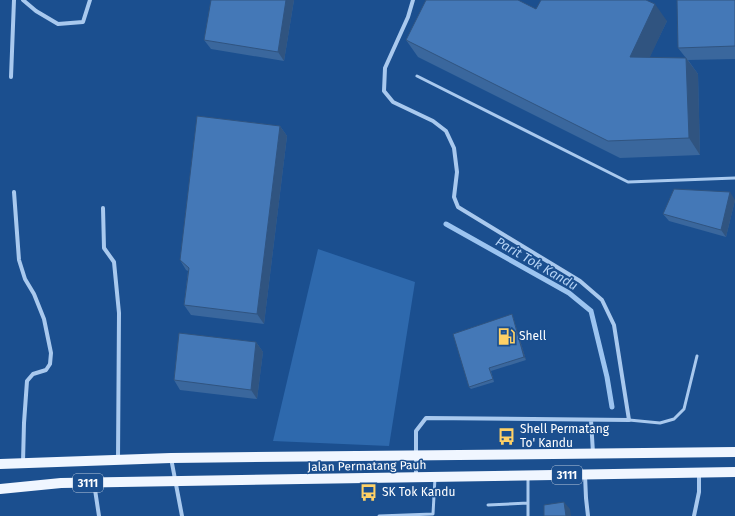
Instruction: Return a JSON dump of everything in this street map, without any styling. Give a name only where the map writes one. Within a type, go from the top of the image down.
[{"type":"main road","name":"Jalan Permatang Pauh","points":[[0,464],[171,458],[735,452]]},
{"type":"main road","name":"Jalan Permatang Pauh","points":[[0,489],[61,483],[735,472]]},
{"type":"street","points":[[11,76],[14,0]]},
{"type":"street","points":[[23,0],[36,11],[58,24],[83,22],[90,0]]},
{"type":"street","points":[[413,0],[408,17],[385,68],[384,91],[393,102],[433,121],[446,130],[454,148],[457,172],[454,197],[458,207],[580,281],[602,300],[614,325],[629,420],[426,418],[416,431],[416,478]]},
{"type":"street","points":[[14,192],[19,260],[25,279],[34,294],[44,319],[51,352],[50,364],[46,370],[33,374],[27,381],[24,423],[24,462]]},
{"type":"street","points":[[102,208],[104,248],[114,262],[118,314],[118,459]]},
{"type":"street","points":[[591,420],[593,453]]},
{"type":"street","points":[[171,458],[182,516]]},
{"type":"street","points":[[694,516],[699,492],[699,473]]},
{"type":"street","points":[[585,475],[588,516]]},
{"type":"street","points":[[94,483],[99,516]]},
{"type":"lane","points":[[417,76],[628,182],[735,178]]},
{"type":"lane","points":[[629,420],[660,423],[674,419],[684,409],[697,356]]},
{"type":"lane","points":[[528,476],[528,516]]},
{"type":"lane","points":[[379,516],[433,514],[435,477]]},
{"type":"lane","points":[[488,504],[528,503]]},
{"type":"shaded area","points":[[318,249],[415,282],[389,446],[273,441]]},
{"type":"building","points":[[211,0],[286,0],[278,52],[204,40]]},
{"type":"building","points":[[426,0],[518,0],[536,9],[541,0],[646,0],[655,4],[630,57],[686,58],[689,138],[608,141],[406,40]]},
{"type":"building","points":[[677,0],[735,0],[735,46],[678,48]]},
{"type":"building","points":[[197,116],[280,126],[257,314],[184,305],[189,268],[180,260]]},
{"type":"building","points":[[674,189],[730,192],[721,230],[663,214]]},
{"type":"building","points":[[512,314],[524,357],[489,368],[493,379],[469,387],[453,334]]},
{"type":"building","points":[[179,333],[256,342],[251,390],[174,380]]},
{"type":"building","points":[[564,502],[566,516],[544,516],[544,505]]},
{"type":"waterway","name":"Parit Tok Kandu","points":[[446,224],[569,293],[591,311],[607,377],[612,407]]},
{"type":"place","name":"Shell","points":[[506,336]]},
{"type":"place","name":"Shell Permatang To' Kandu","points":[[507,436]]},
{"type":"place","name":"SK Tok Kandu","points":[[369,492]]}]
